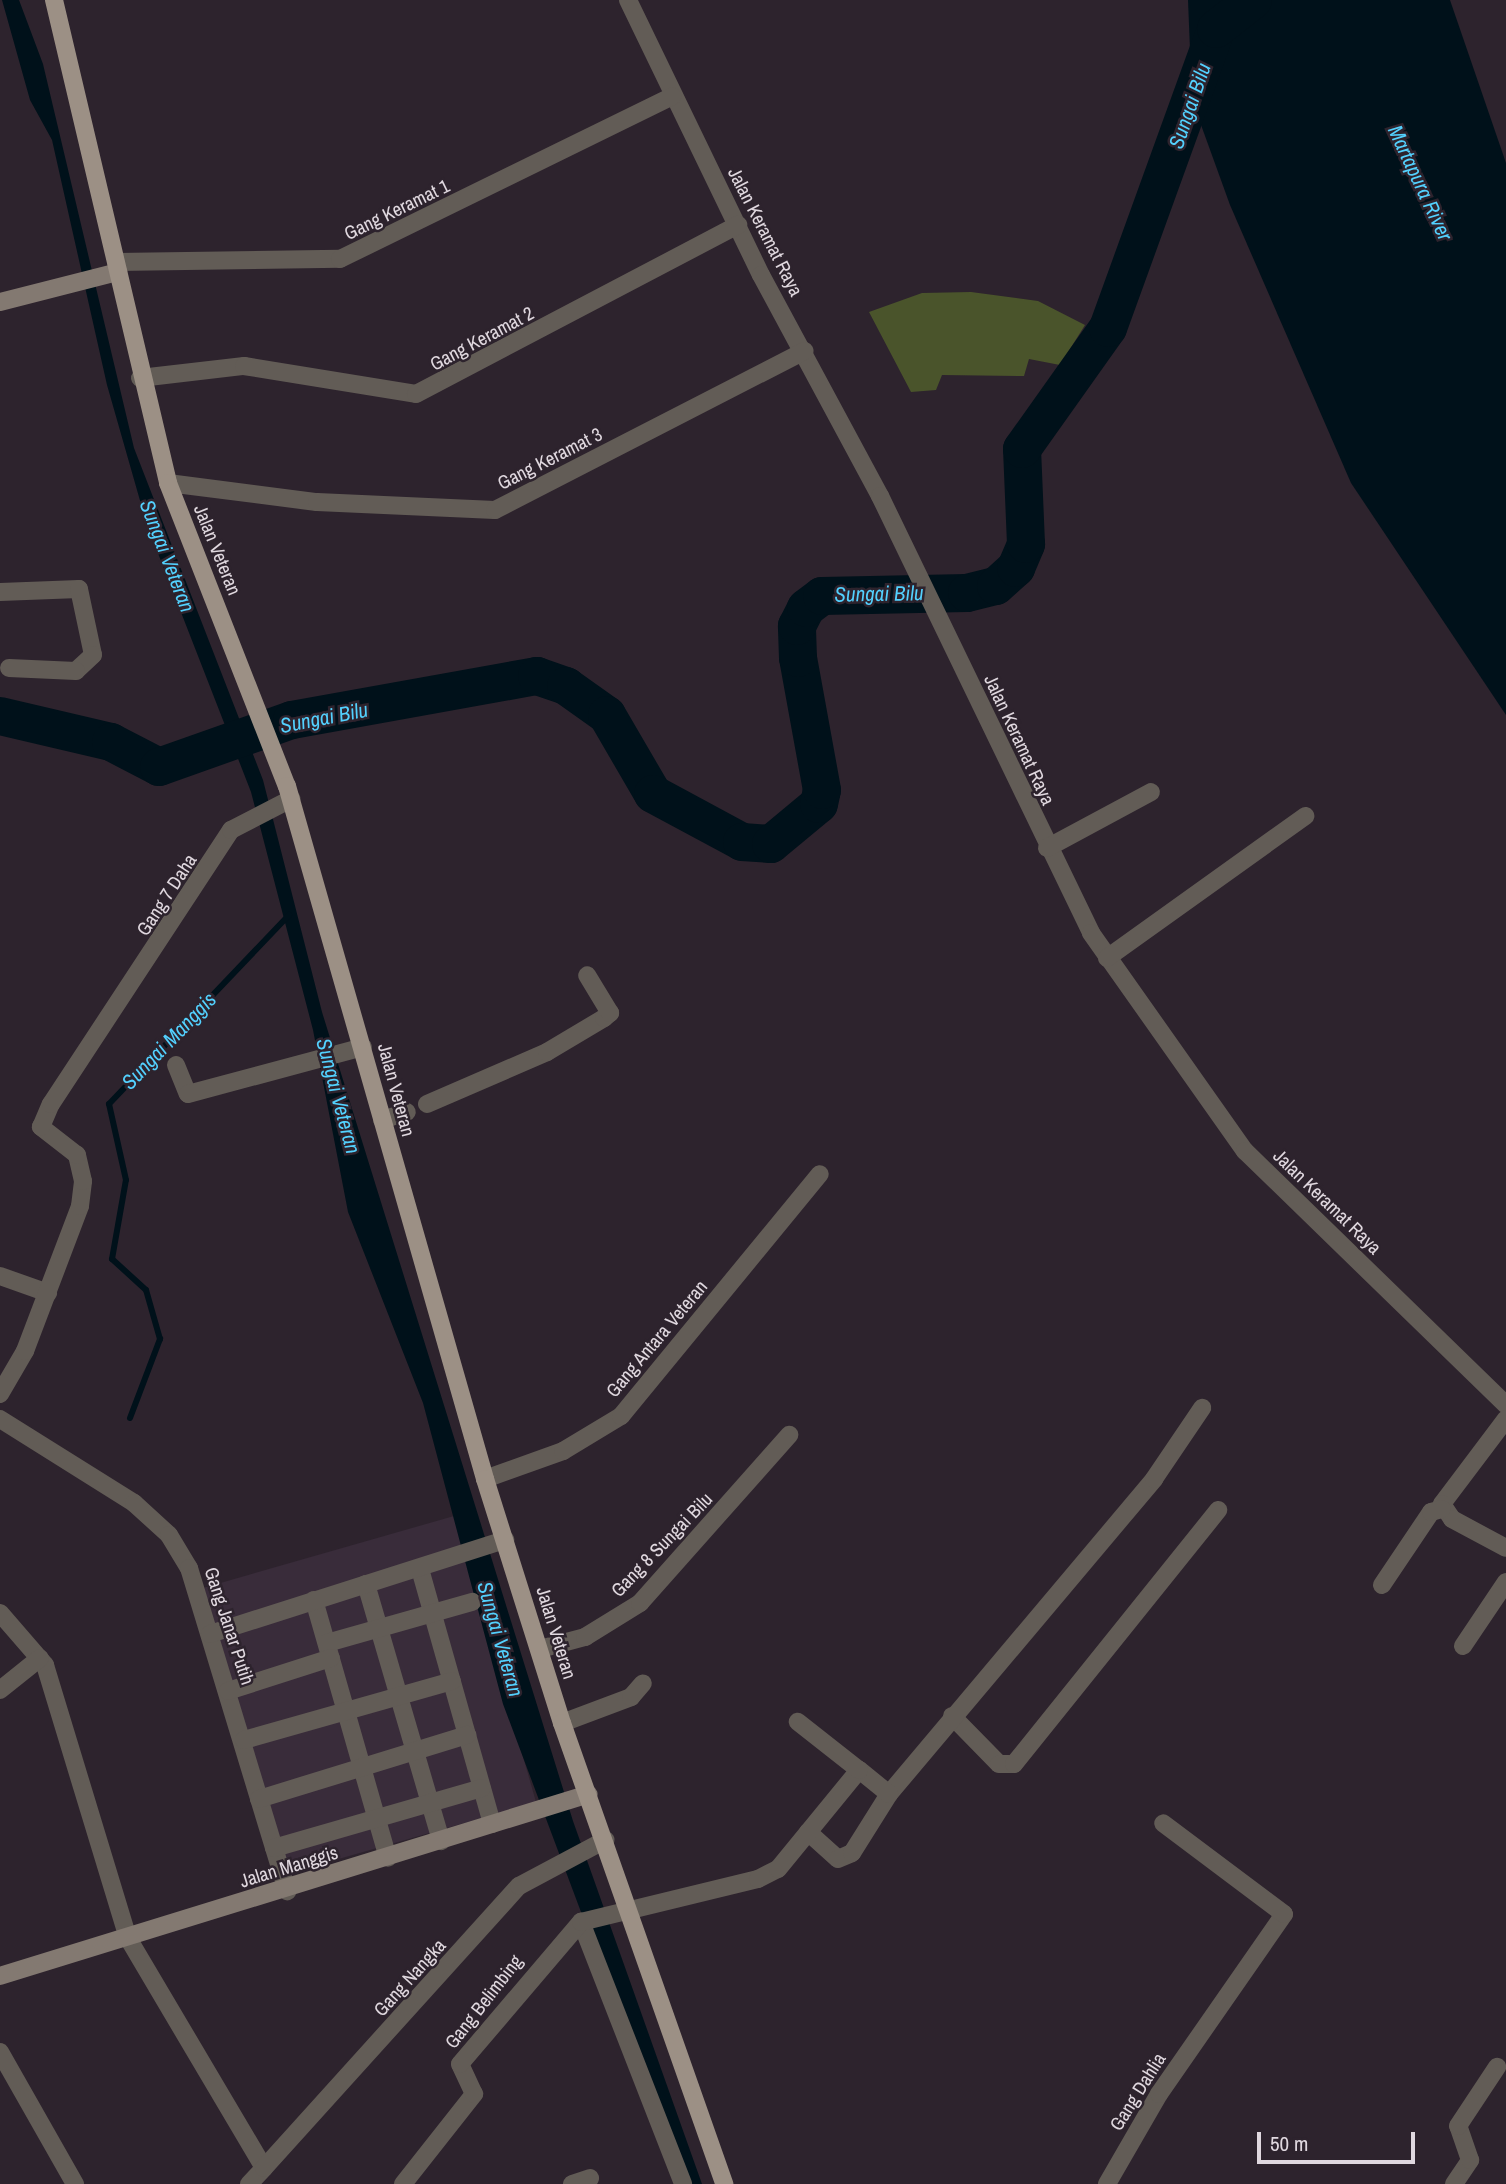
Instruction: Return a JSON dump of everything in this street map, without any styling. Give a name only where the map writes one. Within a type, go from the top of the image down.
[{"type":"main road","name":"Jalan Veteran","points":[[54,0],[113,270],[168,483],[275,751],[291,799],[485,1479],[498,1541],[540,1649],[562,1723],[724,2184]]},
{"type":"street","name":"Jalan Keramat Raya","points":[[628,0],[672,96],[804,351],[1047,848],[1107,958],[1245,1151],[1506,1405]]},
{"type":"street","name":"Gang Keramat 1","points":[[113,270],[350,256],[672,96]]},
{"type":"street","name":"Gang Keramat 2","points":[[140,378],[244,366],[416,394],[443,385],[738,225]]},
{"type":"street","points":[[0,302],[113,270]]},
{"type":"street","name":"Gang Keramat 3","points":[[168,483],[317,502],[495,510],[804,351]]},
{"type":"street","points":[[0,593],[79,589],[93,654],[76,671],[9,668]]},
{"type":"street","points":[[1047,848],[1151,792]]},
{"type":"street","name":"Gang 7 Daha","points":[[48,1293],[83,1181],[74,1151],[41,1126],[95,1037],[231,830],[254,813],[291,799]]},
{"type":"street","points":[[1107,958],[1305,816]]},
{"type":"street","points":[[427,1104],[547,1052],[604,1018],[610,1013],[587,975]]},
{"type":"street","points":[[176,1065],[188,1094],[305,1059],[363,1047]]},
{"type":"street","points":[[382,1120],[407,1112]]},
{"type":"street","name":"Gang Antara Veteran","points":[[485,1479],[563,1451],[621,1416],[820,1174]]},
{"type":"street","points":[[0,1276],[48,1293],[0,1394]]},
{"type":"street","points":[[808,1832],[843,1861],[889,1794],[952,1716],[1154,1479],[1202,1408]]},
{"type":"street","name":"Gang Janar Putih","points":[[0,1419],[134,1503],[169,1535],[189,1568],[244,1740],[287,1891]]},
{"type":"street","points":[[1382,1584],[1431,1512],[1442,1509],[1506,1419]]},
{"type":"street","name":"Gang 8 Sungai Bilu","points":[[540,1649],[585,1637],[640,1603],[789,1435]]},
{"type":"street","points":[[1442,1509],[1506,1548]]},
{"type":"street","points":[[952,1716],[999,1764],[1014,1764],[1217,1510]]},
{"type":"street","points":[[210,1634],[420,1569],[457,1553],[498,1541]]},
{"type":"street","points":[[420,1569],[492,1824]]},
{"type":"street","points":[[1462,1646],[1506,1582]]},
{"type":"street","points":[[366,1584],[441,1841]]},
{"type":"street","points":[[314,1600],[388,1858]]},
{"type":"street","points":[[228,1691],[379,1630],[472,1602]]},
{"type":"street","points":[[0,1613],[40,1658],[128,1938],[264,2168]]},
{"type":"street","points":[[0,1690],[40,1658]]},
{"type":"street","points":[[244,1740],[452,1681]]},
{"type":"street","points":[[562,1723],[631,1697],[643,1684]]},
{"type":"street","points":[[798,1722],[889,1794]]},
{"type":"street","points":[[259,1799],[467,1735]]},
{"type":"street","name":"Gang Belimbing","points":[[403,2184],[474,2094],[476,2085],[460,2064],[582,1922],[628,1907],[758,1880],[778,1869],[859,1770]]},
{"type":"street","points":[[274,1849],[482,1788]]},
{"type":"street","name":"Jalan Manggis","points":[[0,1976],[287,1891],[589,1794]]},
{"type":"street","name":"Gang Dahlia","points":[[1107,2184],[1207,2023],[1284,1914],[1163,1823]]},
{"type":"street","name":"Gang Nangka","points":[[249,2184],[519,1886],[560,1858],[605,1840]]},
{"type":"street","points":[[582,1922],[683,2184]]},
{"type":"street","points":[[0,2052],[75,2184]]},
{"type":"street","points":[[1454,2184],[1470,2160],[1458,2126],[1497,2067]]},
{"type":"street","points":[[572,2184],[590,2178]]},
{"type":"shaded area","points":[[454,1516],[536,1802],[286,1874],[204,1588]]},
{"type":"green space","points":[[971,292],[1038,301],[1085,325],[1060,365],[1029,359],[1024,376],[942,375],[936,390],[911,392],[869,312],[922,293]]},
{"type":"water","name":"Sungai Veteran","points":[[2,0],[19,0],[43,64],[134,448],[263,780],[322,1012],[573,1821],[702,2184],[683,2184],[503,1704],[423,1403],[348,1212],[313,1030],[251,792],[147,525],[107,385],[52,140],[30,100]]},
{"type":"water","name":"Martapura River","points":[[1188,0],[1450,0],[1506,163],[1506,715],[1351,483],[1230,205],[1192,100]]},
{"type":"waterway","name":"Sungai Bilu","points":[[0,716],[111,742],[159,767],[292,720],[537,676],[566,686],[607,715],[653,794],[742,842],[771,844],[819,804],[822,790],[798,658],[797,626],[806,608],[822,596],[967,593],[996,586],[1016,568],[1026,544],[1022,449],[1108,328],[1216,29],[1253,0]]},
{"type":"waterway","name":"Sungai Manggis","points":[[130,1418],[160,1339],[146,1290],[112,1259],[126,1180],[109,1104],[289,915]]}]
